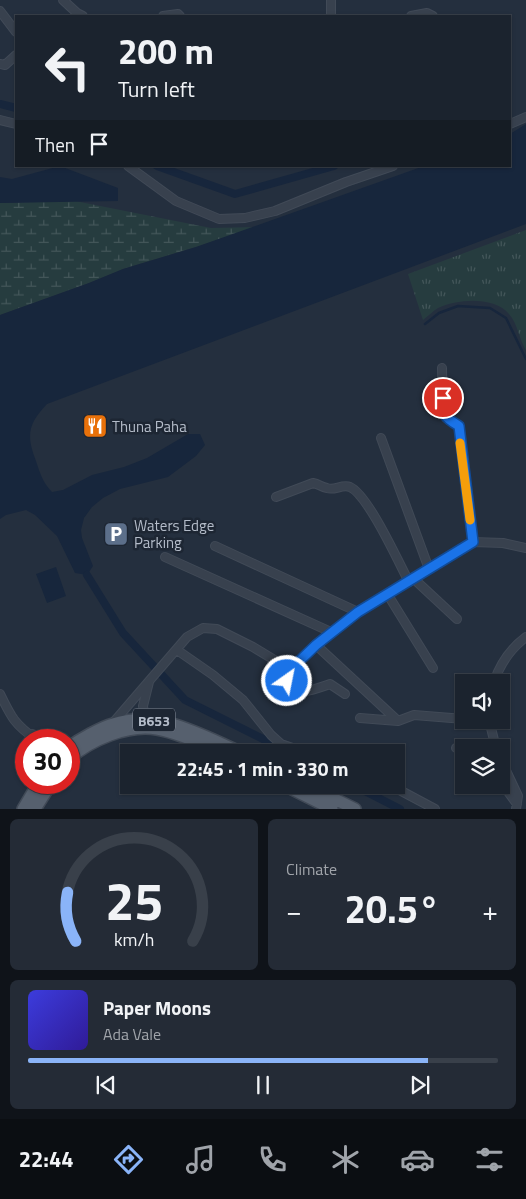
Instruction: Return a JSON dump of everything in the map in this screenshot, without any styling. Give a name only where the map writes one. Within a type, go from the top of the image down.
[{"type":"main road","name":"B653","points":[[80,740],[112,724],[156,720],[187,728],[222,744]]},
{"type":"main road","name":"B653","points":[[80,750],[115,732],[139,729],[155,729],[184,737],[200,744]]},
{"type":"main road","points":[[23,809],[32,794]]},
{"type":"main road","points":[[35,809],[44,794]]},
{"type":"main road","points":[[302,794],[332,809]]},
{"type":"main road","points":[[324,794],[354,809]]},
{"type":"street","points":[[63,0],[78,15]]},
{"type":"street","points":[[330,15],[331,0]]},
{"type":"street","points":[[0,11],[15,31]]},
{"type":"street","points":[[416,15],[427,13],[431,15]]},
{"type":"street","points":[[0,64],[5,65],[15,56]]},
{"type":"street","points":[[511,124],[526,116]]},
{"type":"street","points":[[0,120],[15,124]]},
{"type":"street","points":[[129,167],[176,201],[218,219],[245,218],[274,211],[346,182],[390,167]]},
{"type":"street","points":[[442,368],[443,413],[446,418],[459,426],[473,542]]},
{"type":"street","points":[[381,438],[429,570]]},
{"type":"street","points":[[276,497],[313,483],[326,488],[346,486],[352,488],[368,506],[412,580],[457,619]]},
{"type":"street","points":[[345,694],[330,684],[307,691],[297,690],[287,681],[290,670],[331,632],[358,612],[473,542],[503,543],[526,548]]},
{"type":"street","points":[[215,546],[358,612]]},
{"type":"street","points":[[165,557],[331,632]]},
{"type":"street","points":[[388,595],[433,668]]},
{"type":"street","points":[[112,724],[187,637],[203,628],[216,629],[253,647],[290,670]]},
{"type":"street","points":[[497,674],[514,646],[526,636]]},
{"type":"street","points":[[316,645],[398,721]]},
{"type":"street","points":[[177,650],[213,675],[243,700],[270,734],[281,744]]},
{"type":"street","points":[[145,720],[143,706],[150,678]]},
{"type":"street","points":[[0,694],[11,717],[21,729]]},
{"type":"street","points":[[360,718],[398,721],[414,715],[455,718]]},
{"type":"street","points":[[510,784],[517,803],[526,801]]},
{"type":"street","points":[[405,793],[435,809]]},
{"type":"green space","points":[[75,201],[211,228],[256,227],[123,269],[0,315],[0,203]]},
{"type":"green space","points":[[526,230],[526,350],[512,318],[502,308],[494,304],[465,301],[446,305],[438,308],[423,320],[408,274]]},
{"type":"water","points":[[526,124],[526,224],[47,404],[36,418],[30,437],[40,474],[52,492],[63,490],[92,475],[124,467],[147,458],[188,434],[200,434],[205,445],[196,456],[168,477],[120,489],[103,498],[92,507],[84,518],[81,530],[82,538],[93,566],[87,575],[75,573],[57,536],[35,515],[26,510],[6,515],[0,519],[0,315],[123,269],[196,247],[421,167],[511,167],[511,133]]},
{"type":"water","points":[[63,167],[118,188],[118,201],[0,203],[0,177],[12,179]]},
{"type":"water","points":[[56,567],[66,596],[47,603],[36,574]]},
{"type":"waterway","points":[[0,104],[15,108]]},
{"type":"waterway","points":[[160,167],[235,194],[330,167]]},
{"type":"waterway","points":[[425,324],[439,313],[458,306],[490,308],[506,318],[526,359]]},
{"type":"waterway","points":[[87,575],[123,633],[185,700],[273,744]]},
{"type":"waterway","points":[[371,794],[400,809]]},
{"type":"slow traffic","points":[[460,443],[470,520]]},
{"type":"place","name":"Thuna Paha","points":[[95,426]]},
{"type":"place","name":"Waters Edge Parking","points":[[116,534]]},
{"type":"route","points":[[287,681],[290,670],[331,632],[358,612],[473,542],[459,426],[446,418],[443,413],[443,398]]}]
